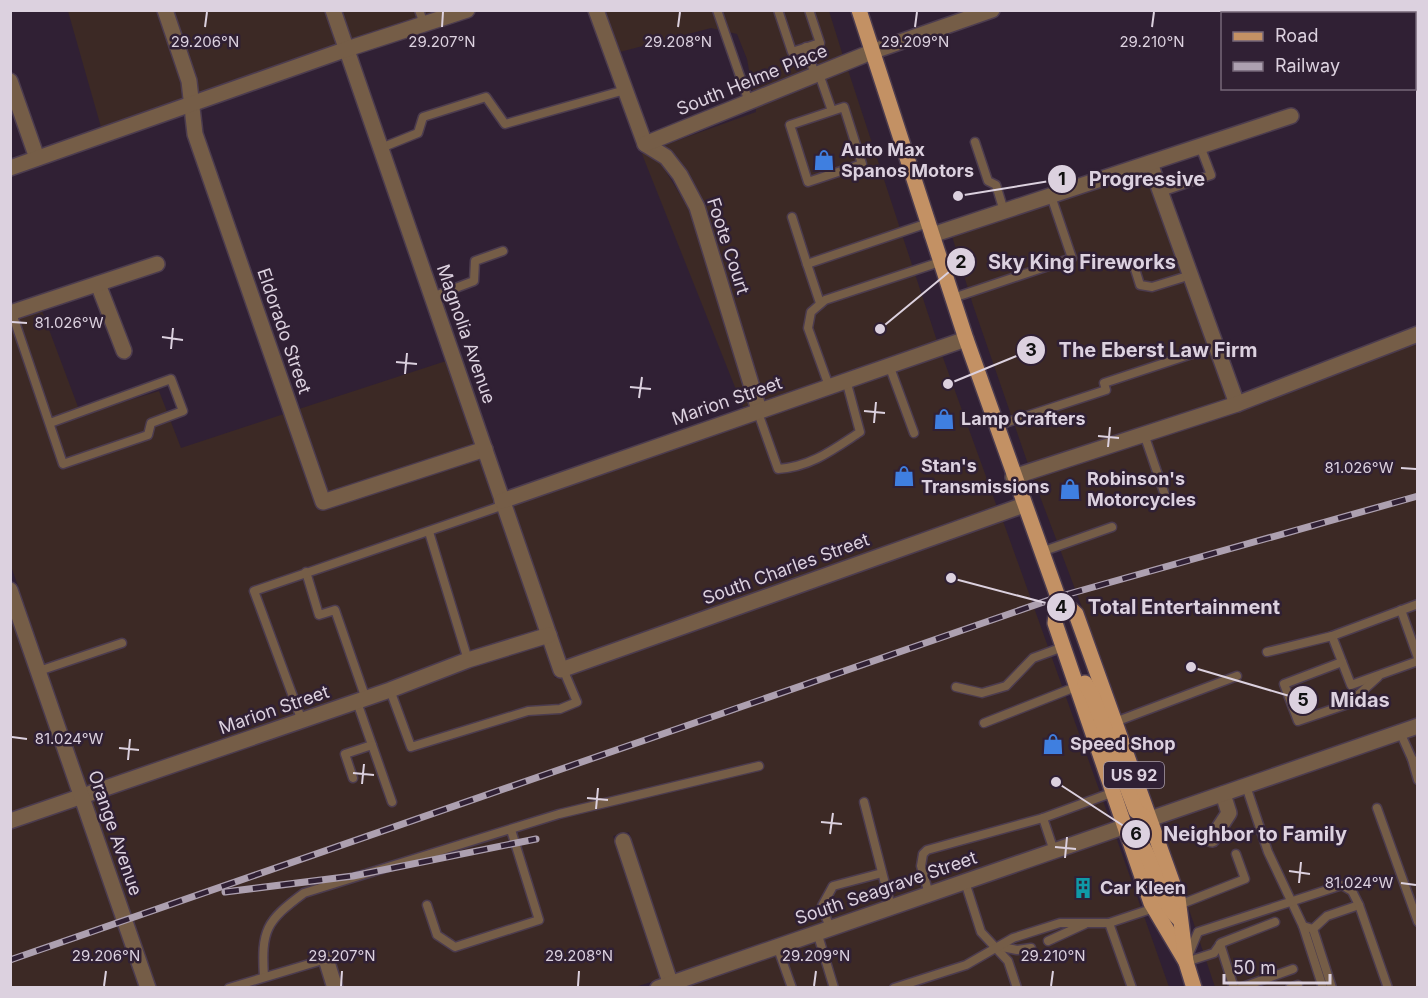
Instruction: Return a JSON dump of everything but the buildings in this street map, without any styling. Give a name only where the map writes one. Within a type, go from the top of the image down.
[{"type":"main road","name":"US 92","points":[[860,10],[940,262],[1013,477],[1058,597],[1076,614],[1150,819],[1179,912],[1186,962],[1194,987]]},
{"type":"main road","name":"US 92","points":[[1058,597],[1055,623],[1154,908],[1186,962]]},
{"type":"main road","points":[[1066,651],[1092,695],[1136,811],[1140,816],[1150,819]]},
{"type":"main road","points":[[1126,826],[1146,849],[1169,907],[1179,912]]},
{"type":"street","name":"Eldorado Street","points":[[165,10],[189,81],[195,134],[323,502],[485,449]]},
{"type":"street","name":"Magnolia Avenue","points":[[333,10],[562,669]]},
{"type":"street","points":[[10,168],[346,49],[421,17],[467,10]]},
{"type":"street","points":[[596,10],[645,144]]},
{"type":"street","name":"South Helme Place","points":[[645,144],[874,51],[992,10]]},
{"type":"street","points":[[10,81],[37,158]]},
{"type":"street","points":[[930,229],[1004,211],[1291,116]]},
{"type":"street","name":"Foote Court","points":[[645,144],[666,157],[680,175],[697,207],[758,410]]},
{"type":"street","points":[[1150,163],[1237,404]]},
{"type":"street","points":[[11,313],[157,264]]},
{"type":"street","points":[[98,284],[124,351]]},
{"type":"street","points":[[1013,477],[1237,404],[1418,334]]},
{"type":"street","name":"Marion Street","points":[[503,503],[758,410],[966,339]]},
{"type":"street","name":"South Charles Street","points":[[562,669],[1024,505]]},
{"type":"street","name":"Orange Avenue","points":[[10,590],[148,987]]},
{"type":"street","name":"Marion Street","points":[[10,821],[362,700],[468,660],[549,635]]},
{"type":"street","points":[[1150,819],[1418,726]]},
{"type":"street","points":[[1212,839],[1229,813],[1223,794]]},
{"type":"street","name":"South Seagrave Street","points":[[667,986],[1126,826]]},
{"type":"street","points":[[623,841],[667,986]]},
{"type":"street","points":[[326,959],[335,987]]},
{"type":"lane","points":[[717,10],[749,102]]},
{"type":"lane","points":[[778,10],[792,52],[820,43],[809,10]]},
{"type":"lane","points":[[806,48],[832,111]]},
{"type":"lane","points":[[381,148],[418,133],[423,117],[486,97],[505,124],[625,90]]},
{"type":"lane","points":[[843,108],[862,164],[808,182],[790,125],[832,111],[843,108]]},
{"type":"lane","points":[[975,142],[988,181],[996,185],[1004,211]]},
{"type":"lane","points":[[1161,192],[1211,175],[1200,146]]},
{"type":"lane","points":[[953,298],[1072,258],[1051,196]]},
{"type":"lane","points":[[792,216],[820,303]]},
{"type":"lane","points":[[807,264],[930,229]]},
{"type":"lane","points":[[432,297],[474,280],[475,261],[503,251]]},
{"type":"lane","points":[[829,386],[808,328],[811,312],[820,303],[940,262]]},
{"type":"lane","points":[[1135,269],[1140,285],[1152,287],[1191,275]]},
{"type":"lane","points":[[11,313],[63,464],[148,435],[151,423],[183,411],[171,379],[50,423]]},
{"type":"lane","points":[[996,426],[1106,390],[1104,383],[1216,346]]},
{"type":"lane","points":[[889,365],[914,433]]},
{"type":"lane","points":[[758,410],[778,469],[794,468],[815,461],[860,432],[846,380]]},
{"type":"lane","points":[[1144,434],[1167,501]]},
{"type":"lane","points":[[302,721],[254,591],[429,532],[503,503]]},
{"type":"lane","points":[[1041,552],[1112,527]]},
{"type":"lane","points":[[429,532],[468,660]]},
{"type":"lane","points":[[306,572],[319,615],[335,610],[362,700],[372,745],[392,802]]},
{"type":"lane","points":[[1267,652],[1332,636],[1418,604]]},
{"type":"lane","points":[[1332,636],[1351,685],[1383,673],[1418,659],[1401,610]]},
{"type":"lane","points":[[39,671],[122,643]]},
{"type":"lane","points":[[956,687],[982,693],[1006,686],[1033,658],[1066,651]]},
{"type":"lane","points":[[1342,662],[1284,684],[1298,721],[1348,704],[1383,673]]},
{"type":"lane","points":[[390,690],[411,747],[528,711],[560,709],[577,702],[562,669]]},
{"type":"lane","points":[[1115,722],[1237,676]]},
{"type":"lane","points":[[984,723],[1078,686]]},
{"type":"lane","points":[[1400,732],[1415,761],[1418,780]]},
{"type":"lane","points":[[353,778],[345,754],[372,745]]},
{"type":"lane","points":[[264,977],[262,947],[271,922],[304,893],[559,814],[759,766]]},
{"type":"lane","points":[[1246,786],[1268,852],[1303,926],[1323,987]]},
{"type":"lane","points":[[929,894],[921,866],[922,854],[927,850],[1043,818],[1114,792]]},
{"type":"lane","points":[[864,802],[891,907]]},
{"type":"lane","points":[[1377,808],[1418,922]]},
{"type":"lane","points":[[1043,818],[1054,851]]},
{"type":"lane","points":[[427,905],[437,935],[455,947],[539,920],[511,830]]},
{"type":"lane","points":[[1179,912],[1245,879],[1236,854]]},
{"type":"lane","points":[[834,987],[822,906],[833,886],[882,873]]},
{"type":"lane","points":[[964,882],[981,932],[999,948],[1008,961],[1017,987]]},
{"type":"lane","points":[[1186,962],[1198,932],[1342,885],[1352,891],[1359,905],[1388,987]]},
{"type":"lane","points":[[1313,929],[1328,916],[1359,905]]},
{"type":"lane","points":[[894,987],[966,965],[1013,938],[1060,923],[1109,923],[1154,908]]},
{"type":"lane","points":[[1186,962],[1214,952],[1220,944],[1275,922]]},
{"type":"lane","points":[[1048,941],[1088,923]]},
{"type":"lane","points":[[1109,923],[1132,987]]},
{"type":"lane","points":[[1303,926],[1313,929]]},
{"type":"lane","points":[[1313,929],[1332,987]]},
{"type":"lane","points":[[1220,944],[1234,987]]},
{"type":"lane","points":[[777,946],[792,987]]},
{"type":"lane","points":[[999,948],[1017,950],[1031,948]]},
{"type":"lane","points":[[229,987],[326,959]]},
{"type":"lane","points":[[1240,987],[1293,969]]},
{"type":"shaded area","points":[[342,10],[443,11],[352,40]]},
{"type":"shaded area","points":[[68,11],[156,11],[181,83],[182,99],[101,127]]},
{"type":"shaded area","points":[[173,11],[325,11],[337,45],[198,93],[197,79]]},
{"type":"shaded area","points":[[605,11],[829,11],[843,56],[753,92],[747,59],[737,34],[711,28],[620,52]]},
{"type":"shaded area","points":[[848,70],[937,341],[765,400],[705,205],[673,153],[662,146],[756,112],[756,107]]},
{"type":"shaded area","points":[[642,154],[660,162],[689,209],[749,405],[743,407]]},
{"type":"shaded area","points":[[1145,173],[1227,399],[1028,464],[973,305],[952,236]]},
{"type":"shaded area","points":[[42,311],[81,415],[159,391],[181,448],[284,414],[315,504],[326,509],[479,459],[539,630],[465,653],[387,683],[87,787],[11,566],[10,321]]},
{"type":"shaded area","points":[[1417,342],[1417,718],[1155,809],[1033,478],[1247,409]]},
{"type":"shaded area","points":[[942,355],[997,507],[566,660],[512,505]]},
{"type":"shaded area","points":[[446,361],[474,445],[328,492],[299,409]]},
{"type":"shaded area","points":[[1003,521],[1111,823],[676,973],[629,832],[613,836],[661,979],[635,987],[343,987],[331,950],[316,954],[326,987],[157,988],[92,801],[394,697],[471,667],[543,644],[555,678],[571,675]]},
{"type":"shaded area","points":[[10,615],[72,792],[11,813],[10,813]]},
{"type":"shaded area","points":[[1417,734],[1417,987],[1215,987],[1160,823],[1217,804],[1220,812],[1201,841],[1215,848],[1236,817],[1233,798]]},
{"type":"shaded area","points":[[77,806],[139,987],[11,987],[10,828]]},
{"type":"shaded area","points":[[1116,837],[1169,987],[681,988]]},
{"type":"railway","points":[[10,960],[1058,597],[1418,496]]},
{"type":"railway","points":[[225,892],[353,876],[536,839]]},
{"type":"place","name":"Auto Max Spanos Motors","points":[[824,160]]},
{"type":"place","name":"Progressive","points":[[958,196]]},
{"type":"place","name":"Sky King Fireworks","points":[[880,329]]},
{"type":"place","name":"The Eberst Law Firm","points":[[948,384]]},
{"type":"place","name":"Lamp Crafters","points":[[944,419]]},
{"type":"place","name":"Stan's Transmissions","points":[[904,476]]},
{"type":"place","name":"Robinson's Motorcycles","points":[[1070,489]]},
{"type":"place","name":"Total Entertainment","points":[[951,578]]},
{"type":"place","name":"Midas","points":[[1191,667]]},
{"type":"place","name":"Speed Shop","points":[[1053,744]]},
{"type":"place","name":"Neighbor to Family","points":[[1056,782]]},
{"type":"place","name":"Car Kleen","points":[[1083,888]]}]
